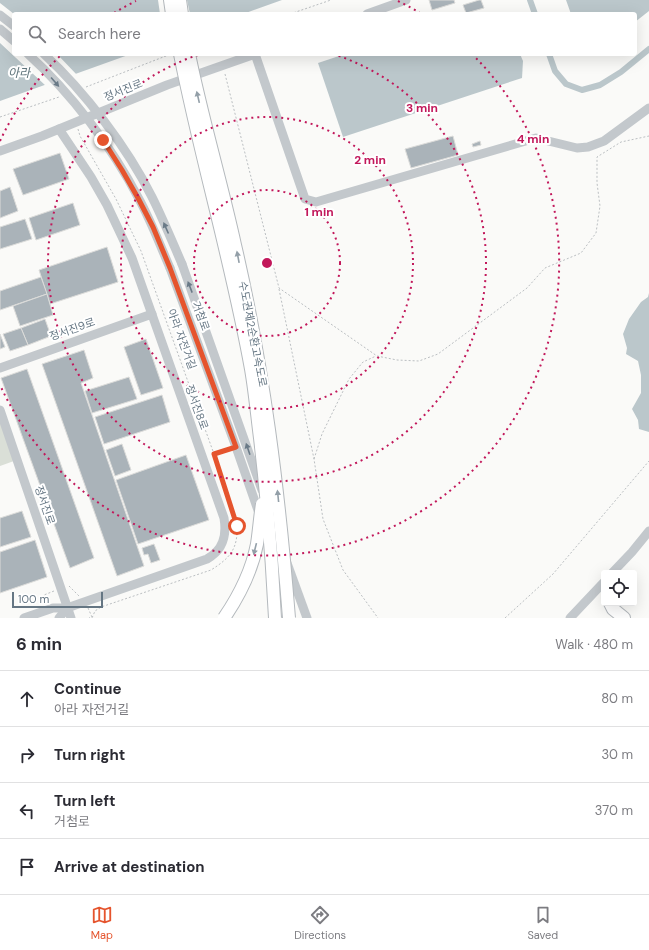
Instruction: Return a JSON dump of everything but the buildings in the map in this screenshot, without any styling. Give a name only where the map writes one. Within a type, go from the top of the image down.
[{"type":"highway","points":[[170,0],[172,12]]},
{"type":"highway","points":[[180,0],[182,12]]},
{"type":"highway","name":"수도권제2순환고속도로","points":[[180,56],[197,138],[225,247],[251,370],[265,483],[272,558],[275,618]]},
{"type":"highway","name":"수도권제2순환고속도로","points":[[189,56],[207,135],[235,245],[260,367],[277,482],[289,618]]},
{"type":"highway","points":[[224,618],[231,608],[250,569],[256,545],[265,483]]},
{"type":"highway","points":[[612,606],[624,618]]},
{"type":"street","points":[[373,12],[406,0]]},
{"type":"street","points":[[0,15],[12,24]]},
{"type":"street","points":[[0,29],[12,39]]},
{"type":"street","name":"거첨로","points":[[30,56],[71,100],[103,140],[122,170],[153,227],[170,268],[236,447],[294,618]]},
{"type":"street","name":"거첨로","points":[[46,56],[87,101],[113,134],[134,165],[151,196],[182,264],[307,618]]},
{"type":"street","name":"정서진로","points":[[0,151],[167,86],[249,56]]},
{"type":"street","points":[[256,56],[305,199],[316,202],[536,138],[577,148],[588,147],[604,141],[649,108]]},
{"type":"street","name":"정서진8로","points":[[59,129],[91,177],[114,218],[132,258],[224,518],[225,526],[224,540],[218,551],[207,559],[67,608]]},
{"type":"street","name":"정서진9로","points":[[0,368],[152,314]]},
{"type":"street","name":"정서진로","points":[[0,410],[71,618]]},
{"type":"street","points":[[615,570],[649,531]]},
{"type":"street","points":[[570,618],[601,585]]},
{"type":"street","points":[[24,618],[53,608],[67,608]]},
{"type":"street","points":[[59,618],[67,608]]},
{"type":"path","points":[[296,12],[330,0]]},
{"type":"path","points":[[80,90],[166,56]]},
{"type":"path","points":[[223,65],[279,288],[314,459],[324,519],[343,570],[378,618]]},
{"type":"path","points":[[0,117],[58,98]]},
{"type":"path","name":"아라 자전거길","points":[[78,127],[80,136],[116,199],[141,251],[214,454],[237,526],[237,538],[234,548],[228,558],[211,570],[102,607],[89,618]]},
{"type":"path","points":[[279,288],[377,356],[397,360],[419,361],[438,354],[528,288],[545,268],[581,253],[596,233],[600,206],[597,157],[621,142],[649,136]]},
{"type":"path","points":[[314,459],[322,434],[348,379],[363,362],[377,356]]},
{"type":"path","points":[[214,454],[236,447]]},
{"type":"path","points":[[505,618],[553,574],[649,461]]},
{"type":"path","points":[[84,602],[92,617]]},
{"type":"shaded area","points":[[0,419],[14,461],[0,466]]},
{"type":"water","name":"아라","points":[[0,0],[282,0],[249,12],[12,12],[12,56],[125,56],[0,101]]},
{"type":"water","points":[[566,0],[649,0],[649,11],[637,20],[637,12],[570,12]]},
{"type":"water","points":[[339,56],[521,56],[523,61],[522,78],[343,137],[318,63]]},
{"type":"water","points":[[649,293],[649,432],[639,429],[638,420],[632,409],[641,393],[641,375],[638,361],[626,354],[627,348],[623,334],[629,319],[641,302],[648,297]]},
{"type":"pier","points":[[158,0],[187,0],[190,12],[160,12]]},
{"type":"pier","points":[[0,3],[12,12],[12,54],[0,43]]},
{"type":"pier","points":[[14,56],[59,56],[77,75],[46,86]]},
{"type":"waterway","points":[[530,0],[534,12]]},
{"type":"waterway","points":[[550,56],[555,71],[566,84],[582,90],[600,85],[621,72],[649,49]]},
{"type":"route","points":[[103,140],[122,170],[153,227],[170,268],[236,447],[214,454],[237,526]]}]
